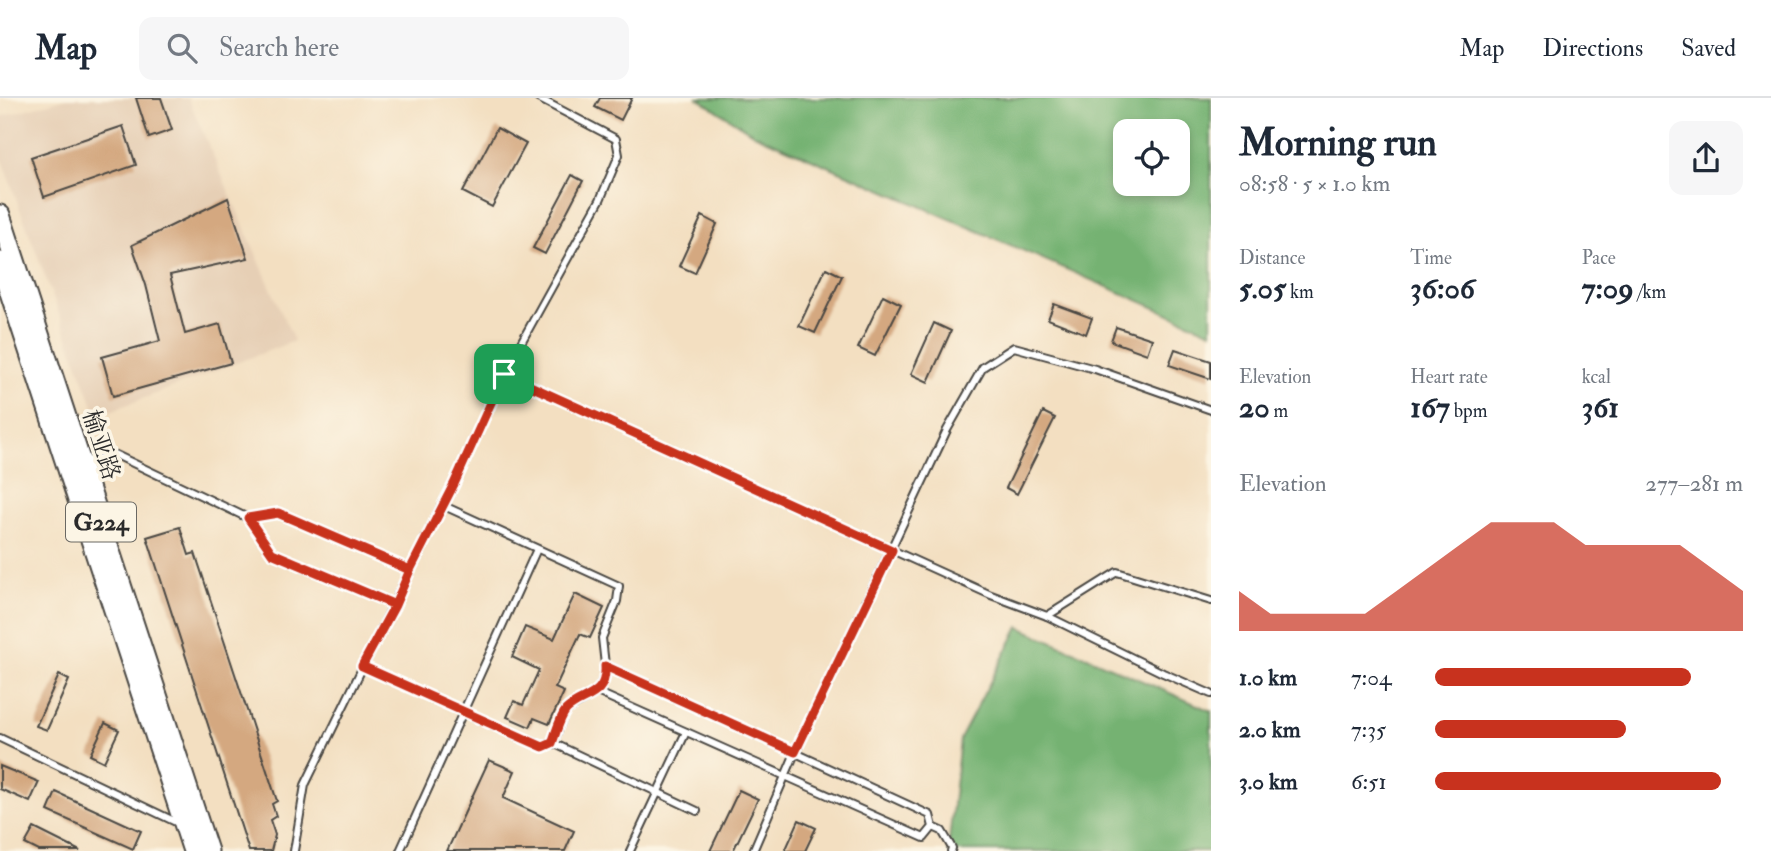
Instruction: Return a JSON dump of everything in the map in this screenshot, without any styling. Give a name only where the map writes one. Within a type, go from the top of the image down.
[{"type":"highway","name":"榆亚路","points":[[0,215],[208,851]]},
{"type":"highway","name":"榆亚路","points":[[0,262],[192,851]]},
{"type":"lane","points":[[293,851],[305,785],[454,484],[504,374],[600,200],[619,155],[616,139],[538,98]]},
{"type":"lane","points":[[753,851],[795,752],[947,430],[984,367],[1014,347],[1095,369],[1211,410]]},
{"type":"lane","points":[[504,374],[992,595],[1047,616],[1211,694]]},
{"type":"lane","points":[[81,463],[114,454],[248,518],[272,553],[395,605]]},
{"type":"lane","points":[[362,666],[543,747],[552,743],[565,711],[597,692],[606,674],[602,638],[617,601],[619,586],[442,505]]},
{"type":"lane","points":[[248,518],[278,513],[410,570]]},
{"type":"lane","points":[[400,851],[537,548]]},
{"type":"lane","points":[[1047,616],[1117,572],[1211,601]]},
{"type":"lane","points":[[605,666],[930,815],[933,827]]},
{"type":"lane","points":[[597,692],[924,838],[933,827]]},
{"type":"lane","points":[[630,851],[686,732]]},
{"type":"lane","points":[[0,738],[185,827]]},
{"type":"lane","points":[[552,743],[697,811]]},
{"type":"lane","points":[[933,827],[943,831],[951,851]]},
{"type":"shaded area","points":[[67,98],[188,98],[294,341],[97,416],[0,155],[0,117]]},
{"type":"green space","points":[[698,98],[1211,98],[1211,332],[754,134]]},
{"type":"green space","points":[[1019,627],[1211,711],[1211,851],[948,851],[960,739]]},
{"type":"building","points":[[136,98],[161,98],[172,130],[149,138]]},
{"type":"building","points":[[600,98],[632,98],[621,120],[595,107]]},
{"type":"building","points":[[123,126],[136,165],[44,197],[31,157]]},
{"type":"building","points":[[497,128],[526,144],[492,207],[463,192]]},
{"type":"building","points":[[572,175],[583,181],[545,254],[533,248]]},
{"type":"building","points":[[228,198],[248,258],[170,275],[185,334],[220,324],[231,363],[113,396],[102,357],[160,341],[146,285],[132,245]]},
{"type":"building","points":[[702,216],[717,224],[695,273],[679,266]]},
{"type":"building","points":[[826,268],[842,276],[815,333],[799,326]]},
{"type":"building","points":[[883,295],[901,304],[875,356],[858,348]]},
{"type":"building","points":[[1054,304],[1092,318],[1086,334],[1048,319]]},
{"type":"building","points":[[934,323],[951,331],[928,382],[911,374]]},
{"type":"building","points":[[1116,327],[1152,339],[1147,354],[1111,341]]},
{"type":"building","points":[[1175,349],[1211,361],[1211,379],[1169,365]]},
{"type":"building","points":[[1043,412],[1055,418],[1017,494],[1006,488]]},
{"type":"building","points":[[180,527],[189,555],[195,553],[277,801],[272,804],[276,816],[270,820],[275,835],[271,851],[249,851],[147,537]]},
{"type":"building","points":[[575,594],[604,608],[590,638],[580,634],[555,688],[564,692],[549,724],[534,718],[530,727],[507,717],[514,701],[523,705],[539,670],[512,657],[525,627],[554,639]]},
{"type":"building","points":[[59,675],[69,680],[47,730],[36,726]]},
{"type":"building","points":[[105,723],[119,730],[104,762],[90,755]]},
{"type":"building","points":[[489,760],[515,771],[503,798],[574,831],[565,851],[447,851]]},
{"type":"building","points":[[0,766],[39,782],[30,802],[0,789]]},
{"type":"building","points":[[739,790],[758,799],[733,851],[710,851]]},
{"type":"building","points":[[56,792],[141,831],[133,849],[48,811]]},
{"type":"building","points":[[799,820],[816,828],[805,851],[785,851]]},
{"type":"building","points":[[34,828],[80,851],[39,851],[25,844]]},
{"type":"route","points":[[504,374],[395,605],[272,553],[248,518],[278,513],[410,570],[395,605],[362,666],[543,747],[552,743],[565,711],[597,692],[606,674],[605,666],[795,752],[892,550],[504,374]]}]
